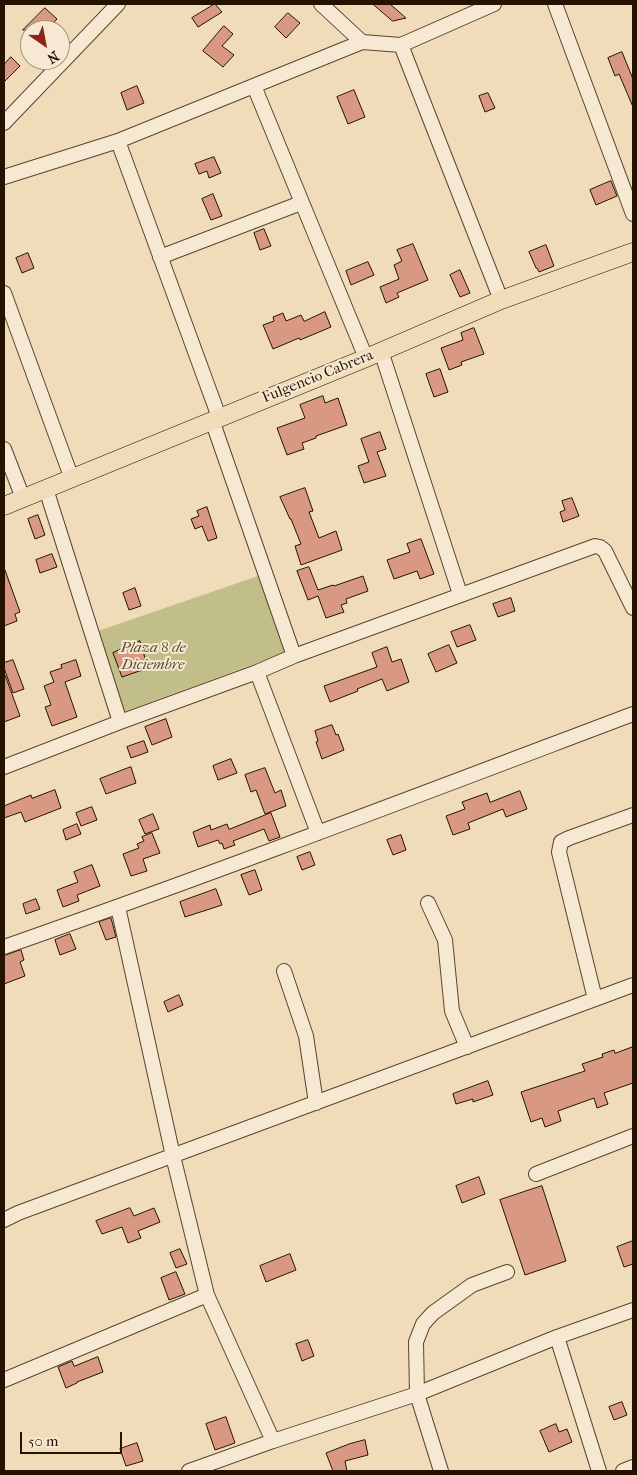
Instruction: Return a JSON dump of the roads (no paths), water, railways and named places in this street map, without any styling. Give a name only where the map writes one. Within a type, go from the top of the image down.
[{"type":"main road","name":"Fulgencio Cabrera","points":[[4,506],[501,300],[633,252]]},
{"type":"street","points":[[4,123],[118,4]]},
{"type":"street","points":[[323,4],[362,42]]},
{"type":"street","points":[[4,178],[118,141],[362,42],[402,45],[494,4]]},
{"type":"street","points":[[555,4],[633,214]]},
{"type":"street","points":[[402,45],[501,300]]},
{"type":"street","points":[[254,86],[301,203],[373,354],[460,594]]},
{"type":"street","points":[[118,141],[216,419],[294,656]]},
{"type":"street","points":[[160,257],[301,203]]},
{"type":"street","points":[[4,293],[72,479]]},
{"type":"street","points":[[4,449],[23,498]]},
{"type":"street","points":[[46,489],[120,722]]},
{"type":"street","points":[[4,767],[460,594],[598,546],[605,551],[633,608]]},
{"type":"street","points":[[257,672],[318,833]]},
{"type":"street","points":[[4,947],[318,833],[633,714]]},
{"type":"street","points":[[594,999],[559,852],[561,842],[633,815]]},
{"type":"street","points":[[428,903],[445,940],[452,1011],[467,1047]]},
{"type":"street","points":[[118,907],[173,1156],[207,1295],[273,1441]]},
{"type":"street","points":[[284,971],[306,1036],[316,1103]]},
{"type":"street","points":[[4,1220],[18,1213],[633,985]]},
{"type":"street","points":[[536,1174],[633,1136]]},
{"type":"street","points":[[441,1471],[417,1394],[416,1342],[423,1324],[433,1313],[472,1285],[507,1272]]},
{"type":"street","points":[[4,1380],[207,1295]]},
{"type":"street","points":[[190,1471],[273,1441],[417,1394],[633,1310]]},
{"type":"street","points":[[557,1338],[599,1471]]},
{"type":"street","points":[[623,1471],[633,1467]]},
{"type":"park label","name":"Plaza 8 de Diciembre","points":[[153,656]]}]
